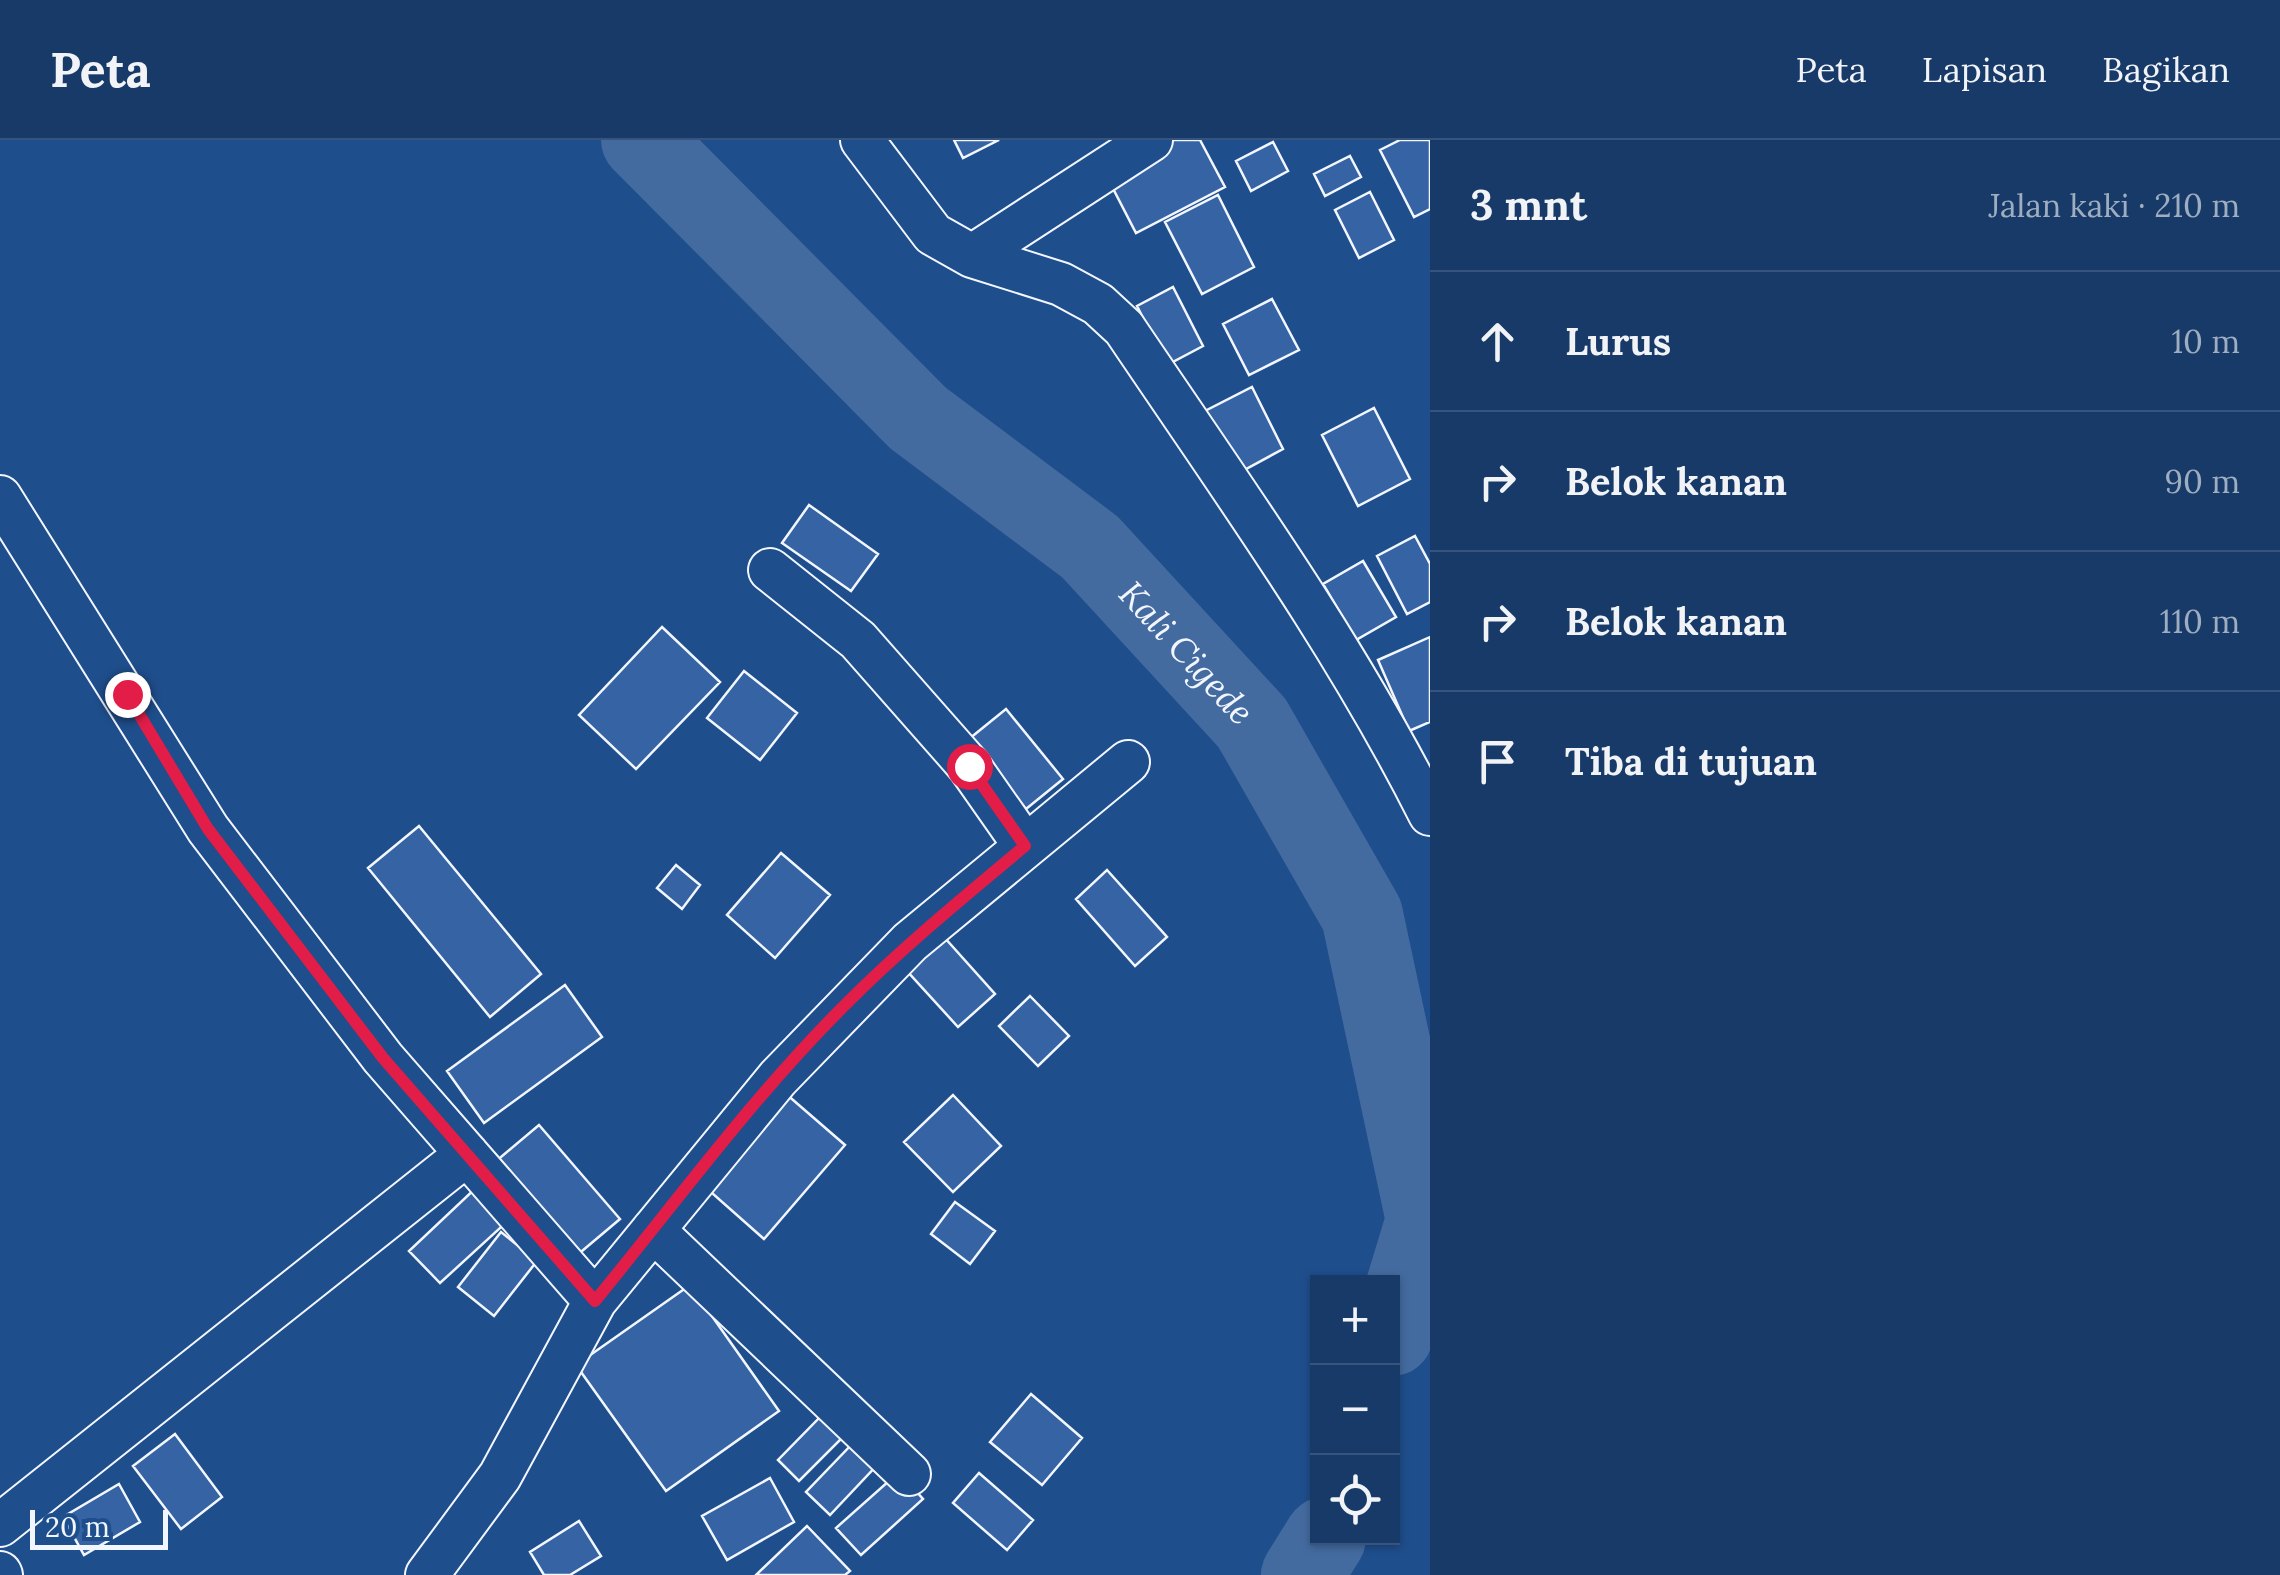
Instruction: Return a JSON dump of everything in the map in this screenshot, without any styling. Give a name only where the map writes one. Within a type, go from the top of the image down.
[{"type":"street","points":[[862,140],[933,234],[972,256],[1061,284],[1098,304],[1124,328],[1298,587],[1392,739],[1430,814]]},
{"type":"street","points":[[972,256],[1151,140]]},
{"type":"street","points":[[0,497],[56,580],[208,829],[383,1058],[595,1301]]},
{"type":"street","points":[[770,570],[858,640],[969,766],[1025,846]]},
{"type":"street","points":[[427,1575],[500,1476],[595,1301],[778,1078],[910,942],[1128,762]]},
{"type":"street","points":[[0,1524],[467,1154]]},
{"type":"street","points":[[653,1230],[909,1474]]},
{"type":"building","points":[[954,140],[999,140],[963,158]]},
{"type":"building","points":[[1167,140],[1200,140],[1225,187],[1136,233],[1105,173]]},
{"type":"building","points":[[1400,140],[1430,140],[1430,209],[1414,217],[1380,150]]},
{"type":"building","points":[[1273,142],[1288,171],[1251,191],[1236,161]]},
{"type":"building","points":[[1350,156],[1361,177],[1325,196],[1314,174]]},
{"type":"building","points":[[1370,192],[1394,240],[1359,258],[1335,210]]},
{"type":"building","points":[[1218,195],[1254,267],[1202,294],[1165,222]]},
{"type":"building","points":[[1173,287],[1203,346],[1167,365],[1137,306]]},
{"type":"building","points":[[1272,299],[1299,350],[1249,375],[1223,324]]},
{"type":"building","points":[[1252,387],[1283,449],[1235,475],[1203,412]]},
{"type":"building","points":[[1374,408],[1410,479],[1358,506],[1322,435]]},
{"type":"building","points":[[809,505],[878,554],[851,591],[782,543]]},
{"type":"building","points":[[1415,536],[1430,564],[1430,602],[1407,614],[1377,556]]},
{"type":"building","points":[[1363,561],[1396,617],[1356,640],[1323,584]]},
{"type":"building","points":[[662,627],[720,682],[636,769],[579,715]]},
{"type":"building","points":[[1430,637],[1430,722],[1409,731],[1378,660]]},
{"type":"building","points":[[744,671],[797,713],[760,760],[707,718]]},
{"type":"building","points":[[1006,709],[1063,779],[1026,809],[969,739]]},
{"type":"building","points":[[419,826],[541,974],[490,1017],[368,868]]},
{"type":"building","points":[[781,853],[830,895],[775,958],[727,915]]},
{"type":"building","points":[[676,865],[700,885],[682,909],[657,888]]},
{"type":"building","points":[[1107,870],[1167,937],[1135,966],[1076,899]]},
{"type":"building","points":[[944,937],[995,994],[958,1027],[907,971]]},
{"type":"building","points":[[565,985],[602,1037],[484,1123],[447,1071]]},
{"type":"building","points":[[1030,996],[1069,1036],[1038,1066],[999,1026]]},
{"type":"building","points":[[785,1093],[845,1145],[764,1239],[704,1186]]},
{"type":"building","points":[[953,1095],[1001,1146],[953,1192],[904,1142]]},
{"type":"building","points":[[539,1125],[620,1219],[569,1262],[488,1168]]},
{"type":"building","points":[[480,1184],[512,1217],[440,1283],[409,1251]]},
{"type":"building","points":[[955,1202],[995,1231],[970,1264],[931,1234]]},
{"type":"building","points":[[501,1232],[537,1261],[494,1316],[458,1287]]},
{"type":"building","points":[[690,1285],[779,1411],[666,1491],[576,1365]]},
{"type":"building","points":[[1031,1394],[1082,1438],[1042,1485],[990,1442]]},
{"type":"building","points":[[825,1412],[846,1434],[799,1481],[778,1460]]},
{"type":"building","points":[[175,1434],[222,1497],[181,1529],[133,1466]]},
{"type":"building","points":[[855,1441],[879,1463],[830,1515],[806,1492]]},
{"type":"building","points":[[899,1472],[923,1499],[861,1555],[836,1528]]},
{"type":"building","points":[[979,1473],[1033,1520],[1007,1550],[953,1503]]},
{"type":"building","points":[[770,1478],[794,1522],[727,1560],[702,1516]]},
{"type":"building","points":[[119,1484],[140,1522],[84,1555],[63,1517]]},
{"type":"building","points":[[579,1521],[601,1556],[570,1575],[544,1575],[530,1552]]},
{"type":"building","points":[[807,1526],[850,1571],[845,1575],[756,1575]]},
{"type":"waterway","name":"Kali Cigede","points":[[642,140],[918,418],[1090,547],[1252,723],[1362,915],[1427,1220],[1400,1309]]},
{"type":"waterway","name":"Kali Cigede","points":[[1302,1575],[1321,1545]]},
{"type":"route","points":[[127,694],[208,829],[383,1058],[595,1301],[778,1078],[845,1005],[910,942],[1025,846],[969,766]]}]
